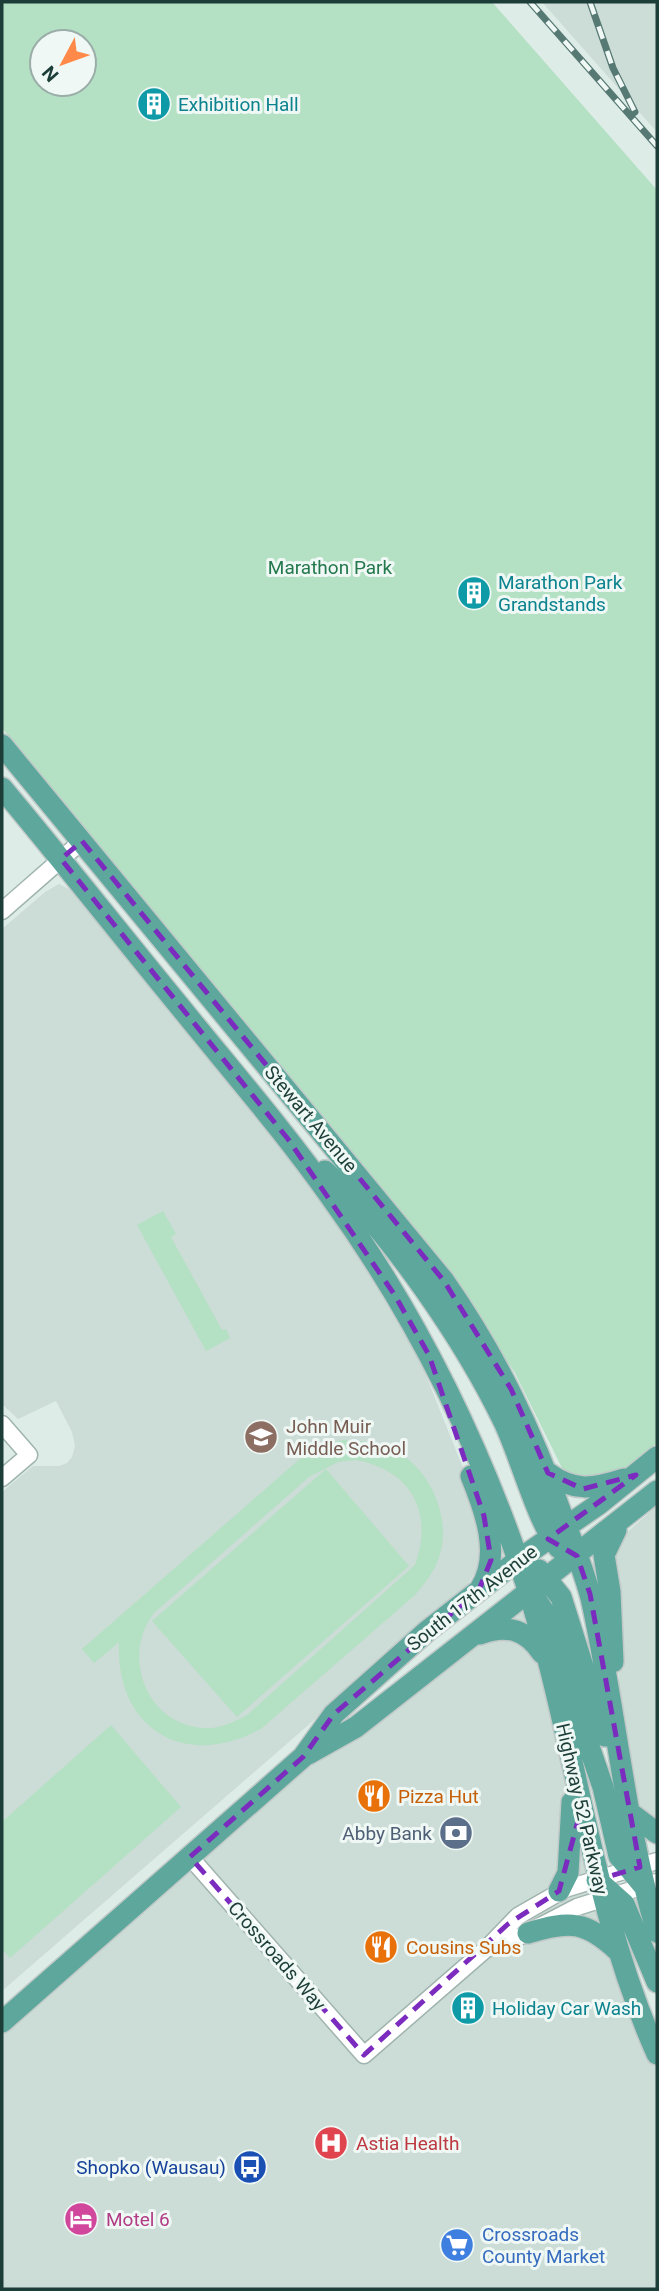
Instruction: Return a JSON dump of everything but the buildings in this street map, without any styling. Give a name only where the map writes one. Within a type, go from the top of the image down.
[{"type":"main road","name":"Stewart Avenue","points":[[2,745],[444,1281],[476,1327],[511,1389],[548,1473],[559,1532]]},
{"type":"main road","name":"Stewart Avenue","points":[[2,788],[288,1139],[366,1248],[429,1355],[484,1471],[519,1560]]},
{"type":"main road","points":[[288,1139],[353,1200],[463,1346],[559,1532],[577,1556],[592,1602],[621,1771],[646,1873],[657,1933]]},
{"type":"main road","points":[[429,1355],[487,1530],[491,1565],[479,1590]]},
{"type":"main road","name":"South 17th Avenue","points":[[2,2022],[303,1757],[334,1714],[427,1631],[657,1457]]},
{"type":"main road","points":[[548,1473],[565,1485],[583,1489],[636,1475]]},
{"type":"main road","name":"South 17th Avenue","points":[[303,1757],[345,1735],[626,1519],[657,1491]]},
{"type":"main road","points":[[612,1723],[612,1621],[604,1555],[609,1540],[626,1519]]},
{"type":"main road","points":[[519,1560],[548,1578],[561,1597],[594,1706],[621,1771]]},
{"type":"main road","name":"Highway 52 Parkway","points":[[519,1560],[605,1891],[618,1952],[657,2054]]},
{"type":"main road","points":[[528,1594],[542,1605],[549,1617],[573,1703],[606,1796],[619,1856],[646,1873]]},
{"type":"main road","points":[[465,1641],[496,1629],[515,1630],[534,1642],[545,1658]]},
{"type":"main road","points":[[559,1891],[567,1879],[570,1859],[573,1765]]},
{"type":"main road","points":[[630,1813],[657,1833]]},
{"type":"main road","points":[[605,1891],[625,1907],[657,1982]]},
{"type":"main road","points":[[528,1933],[554,1926],[583,1926],[597,1932],[618,1952]]},
{"type":"street","points":[[2,911],[82,841]]},
{"type":"street","points":[[2,1424],[29,1455],[2,1478]]},
{"type":"street","name":"Crossroads Way","points":[[190,1857],[364,2055],[486,1949]]},
{"type":"street","points":[[486,1949],[528,1933],[605,1891],[646,1873]]},
{"type":"street","points":[[486,1949],[515,1918],[559,1891],[605,1891],[646,1873]]},
{"type":"highlighted area","points":[[82,841],[444,1281],[511,1389],[548,1473],[583,1489],[636,1475],[548,1539],[577,1556],[590,1594],[640,1867],[597,1880],[582,1806],[559,1891],[508,1924],[364,2055],[190,1857],[303,1757],[334,1714],[479,1590],[491,1560],[484,1516],[429,1355],[394,1294],[288,1139],[61,859]]},
{"type":"shaded area","points":[[542,2],[657,2],[657,132]]},
{"type":"shaded area","name":"John Muir Middle School","points":[[59,884],[71,890],[278,1142],[344,1233],[419,1358],[475,1498],[483,1537],[479,1566],[464,1590],[2,1991],[2,1492],[33,1466],[59,1466],[67,1463],[75,1446],[72,1432],[56,1401],[18,1419],[2,1404],[2,929],[45,892]]},
{"type":"shaded area","points":[[657,1506],[657,1823],[644,1814],[640,1807],[620,1698],[612,1550],[624,1535]]},
{"type":"shaded area","points":[[528,1594],[657,2054],[657,2289],[2,2289],[2,2022],[190,1857]]},
{"type":"green space","name":"Marathon Park","points":[[2,2],[492,2],[657,190],[657,1443],[625,1468],[599,1479],[586,1480],[562,1468],[515,1373],[435,1254],[2,728]]},
{"type":"green space","points":[[163,1211],[176,1234],[171,1237],[222,1330],[226,1329],[230,1338],[206,1351],[137,1225]]},
{"type":"green space","points":[[343,1440],[377,1444],[396,1451],[419,1470],[435,1495],[443,1525],[440,1554],[433,1571],[415,1595],[262,1728],[234,1740],[207,1745],[183,1743],[161,1734],[143,1719],[129,1699],[121,1673],[119,1642],[94,1663],[82,1649],[301,1458],[321,1446]],"holes":[[[356,1460],[391,1473],[413,1496],[422,1528],[415,1565],[247,1715],[211,1728],[189,1726],[171,1718],[156,1705],[140,1670],[139,1650],[144,1631],[154,1613],[309,1477],[338,1462]]]},
{"type":"green space","points":[[326,1469],[409,1566],[237,1717],[152,1621]]},
{"type":"green space","points":[[111,1725],[181,1807],[10,1958],[2,1949],[2,1822]]},
{"type":"railway","points":[[530,2],[657,146]]},
{"type":"railway","points":[[590,2],[613,68],[635,112]]},
{"type":"place","name":"Exhibition Hall","points":[[154,104]]},
{"type":"place","name":"Marathon Park Grandstands","points":[[474,593]]},
{"type":"place","name":"John Muir Middle School","points":[[261,1437]]},
{"type":"place","name":"Pizza Hut","points":[[374,1796]]},
{"type":"place","name":"Abby Bank","points":[[456,1833]]},
{"type":"place","name":"Cousins Subs","points":[[381,1947]]},
{"type":"place","name":"Holiday Car Wash","points":[[468,2008]]},
{"type":"place","name":"Astia Health","points":[[331,2143]]},
{"type":"place","name":"Shopko (Wausau)","points":[[250,2167]]},
{"type":"place","name":"Motel 6","points":[[81,2219]]},
{"type":"place","name":"Crossroads County Market","points":[[457,2245]]}]
